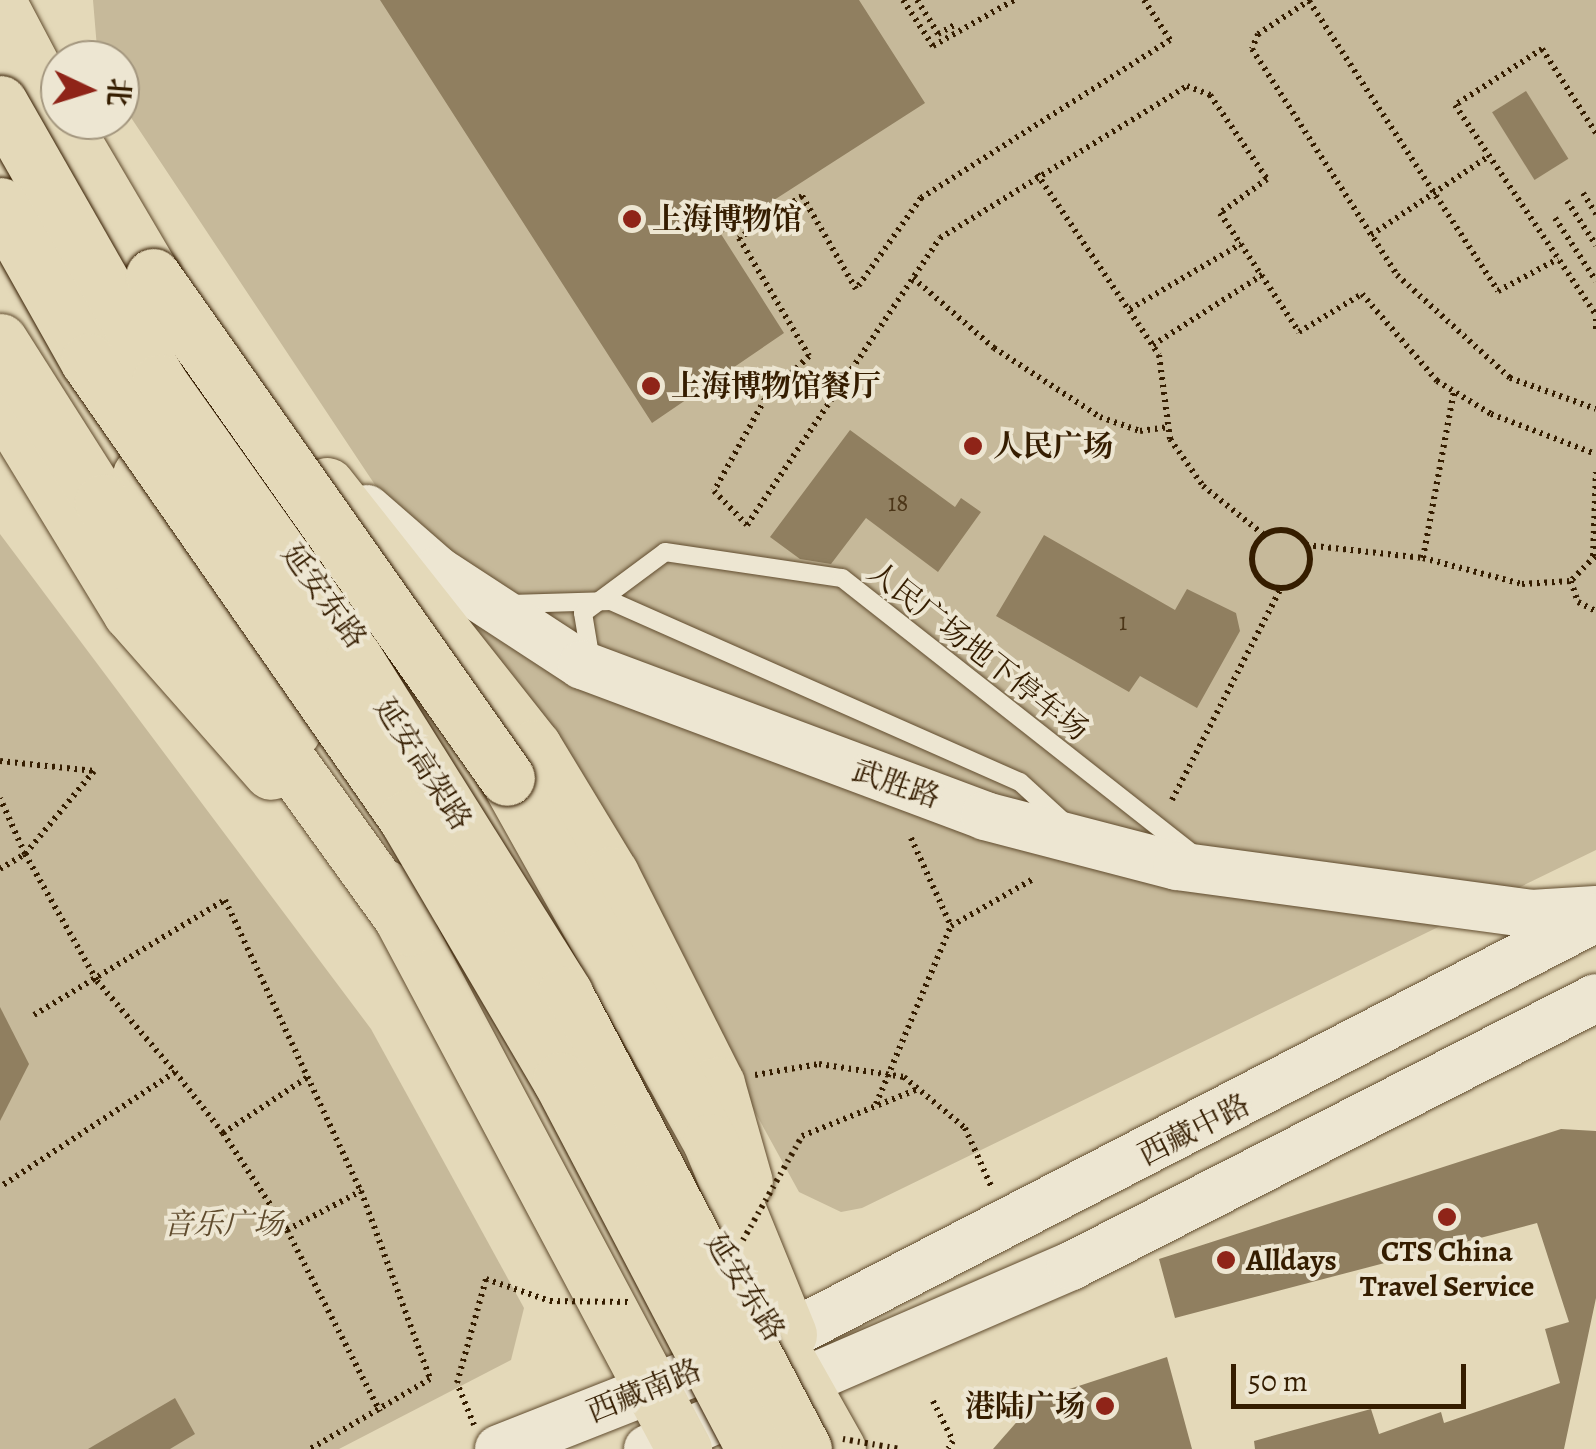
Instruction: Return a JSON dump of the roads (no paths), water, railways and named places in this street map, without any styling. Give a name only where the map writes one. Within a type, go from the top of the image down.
[{"type":"main road","points":[[26,0],[46,40]]},
{"type":"main road","points":[[0,5],[40,81]]},
{"type":"main road","name":"延安东路","points":[[0,66],[116,292],[234,470],[384,678],[504,868],[721,1252],[790,1352]]},
{"type":"main road","name":"延安高架路","points":[[0,103],[159,382],[354,657],[565,994],[826,1446]]},
{"type":"main road","points":[[72,140],[153,276],[507,778],[710,1141],[790,1352]]},
{"type":"main road","name":"延安东路","points":[[98,140],[147,232],[283,432],[534,747],[611,874],[717,1084],[790,1352],[826,1446]]},
{"type":"main road","name":"延安高架路","points":[[0,205],[88,361],[406,818],[560,1080],[754,1449]]},
{"type":"main road","points":[[0,216],[84,380],[409,928],[656,1386],[683,1447]]},
{"type":"main road","points":[[147,232],[234,470]]},
{"type":"main road","points":[[0,258],[68,381],[412,883],[683,1447]]},
{"type":"main road","points":[[0,341],[102,502],[409,928]]},
{"type":"main road","points":[[0,399],[130,612],[409,928]]},
{"type":"main road","name":"武胜路","points":[[283,432],[480,601],[612,678],[1088,849],[1224,872],[1531,914],[1596,910]]},
{"type":"main road","name":"西藏中路","points":[[790,1352],[1007,1227],[1596,918]]},
{"type":"main road","points":[[683,1447],[790,1352],[1071,1266],[1596,998]]},
{"type":"main road","name":"西藏南路","points":[[488,1441],[656,1386],[790,1352]]},
{"type":"lane","name":"人民广场地下停车场","points":[[597,598],[665,552],[842,578],[1224,872]]},
{"type":"lane","points":[[597,598],[583,613],[582,640],[612,678]]},
{"type":"lane","points":[[480,601],[597,598],[1020,782],[1088,849]]},
{"type":"place","name":"上海博物馆","points":[[632,219]]},
{"type":"place","name":"上海博物馆餐厅","points":[[651,386]]},
{"type":"place","name":"人民广场","points":[[973,446]]},
{"type":"place","name":"CTS China Travel Service","points":[[1447,1217]]},
{"type":"place","name":"Alldays","points":[[1226,1260]]},
{"type":"place","name":"港陆广场","points":[[1105,1406]]},
{"type":"park label","name":"音乐广场","points":[[223,1224]]}]
